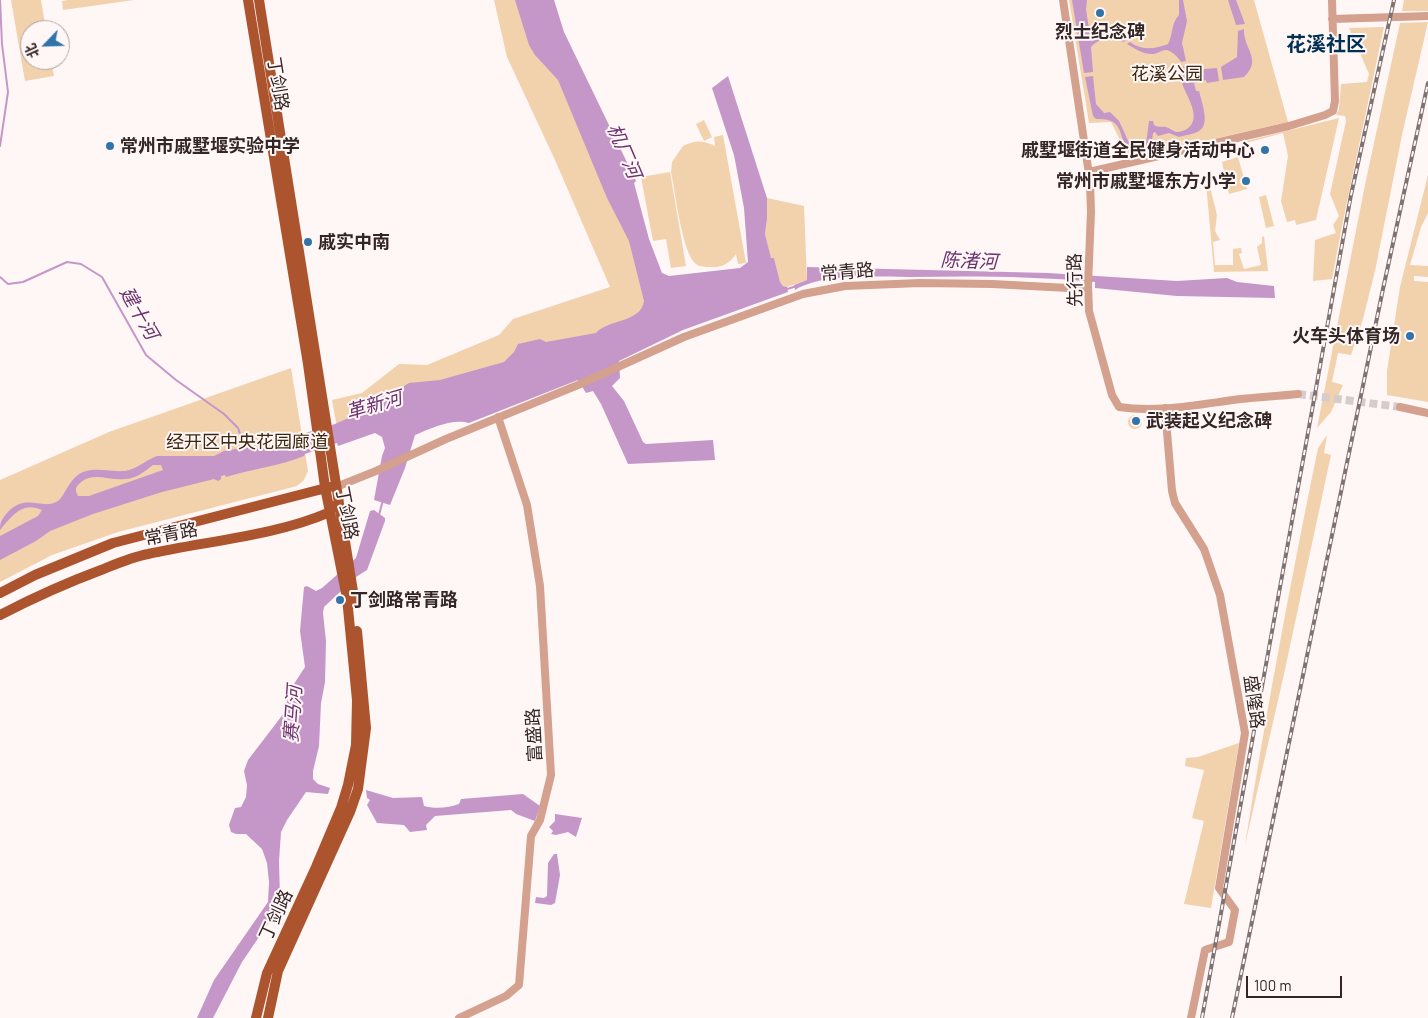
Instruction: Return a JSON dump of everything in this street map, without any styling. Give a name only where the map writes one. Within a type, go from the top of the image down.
[{"type":"main road","name":"丁剑路","points":[[248,0],[308,364],[321,425]]},
{"type":"main road","name":"丁剑路","points":[[259,0],[316,354],[325,455],[350,593],[366,728],[358,788],[350,812],[278,971],[268,1018]]},
{"type":"main road","points":[[330,487],[330,512]]},
{"type":"main road","name":"常青路","points":[[0,593],[44,571],[113,543],[330,487]]},
{"type":"main road","name":"丁剑路","points":[[330,512],[344,562]]},
{"type":"main road","name":"常青路","points":[[0,615],[69,582],[147,554],[241,537],[314,519],[330,512]]},
{"type":"main road","name":"丁剑路","points":[[256,1018],[267,973],[316,867],[341,808],[348,786],[356,745],[357,700],[350,593]]},
{"type":"street","name":"先行路","points":[[1063,0],[1089,172],[1091,212],[1088,272],[1089,311],[1112,395],[1119,407],[1134,409],[1165,408],[1298,394]]},
{"type":"street","points":[[1089,172],[1289,126],[1333,111],[1335,101],[1332,0]]},
{"type":"street","points":[[1332,19],[1428,16]]},
{"type":"street","name":"常青路","points":[[330,487],[376,471],[498,417],[624,365],[684,337],[802,294],[825,288],[845,286],[920,283],[1088,287]]},
{"type":"street","points":[[1400,407],[1428,413]]},
{"type":"street","name":"盛隆路","points":[[1165,408],[1172,491],[1175,503],[1204,549],[1220,595],[1245,733],[1219,888],[1235,910],[1232,926],[1228,942],[1205,950],[1191,1018]]},
{"type":"street","name":"富盛路","points":[[459,1018],[506,996],[519,985],[531,836],[540,820],[551,775],[540,586],[527,505],[498,417]]},
{"type":"green space","points":[[11,0],[41,0],[44,20],[20,20],[20,52]]},
{"type":"green space","points":[[134,0],[63,10],[62,1]]},
{"type":"green space","name":"经开区中央花园廊道","points":[[494,0],[531,0],[614,191],[657,310],[338,433],[332,400],[362,393],[399,364],[427,365],[499,335],[513,319],[610,287],[555,160],[507,57]]},
{"type":"green space","name":"花溪公园","points":[[1069,0],[1254,0],[1288,122],[1129,158],[1111,122],[1089,123]]},
{"type":"green space","points":[[1404,0],[1428,0],[1428,11],[1402,11]]},
{"type":"green space","points":[[1428,22],[1363,319],[1351,355],[1338,353],[1332,382],[1343,385],[1331,412],[1317,428],[1366,180],[1400,23]]},
{"type":"green space","points":[[1384,27],[1332,279],[1313,281],[1315,240],[1336,233],[1333,225],[1339,216],[1330,194],[1346,121],[1345,116],[1336,115],[1339,109],[1341,84],[1367,82],[1369,74],[1349,28]]},
{"type":"green space","points":[[23,70],[53,70],[54,76],[25,81]]},
{"type":"green space","points":[[1339,118],[1316,220],[1296,225],[1295,220],[1287,222],[1281,201],[1288,156],[1283,133],[1246,143],[1246,141]]},
{"type":"green space","points":[[704,120],[712,137],[704,141],[696,124]]},
{"type":"green space","points":[[723,135],[746,263],[738,264],[736,254],[722,266],[703,267],[697,265],[691,258],[683,235],[671,172],[672,162],[683,146],[699,142],[715,146],[714,137]]},
{"type":"green space","points":[[1238,157],[1247,189],[1229,194],[1222,162]]},
{"type":"green space","points":[[670,172],[686,266],[671,268],[666,239],[653,241],[641,177]]},
{"type":"green space","name":"火车头体育场","points":[[1428,175],[1428,213],[1421,227],[1410,265],[1428,266],[1428,277],[1414,276],[1414,281],[1428,282],[1428,402],[1387,395],[1387,371],[1400,287]]},
{"type":"green space","points":[[1206,183],[1209,183],[1217,215],[1215,231],[1220,240],[1213,242],[1215,265],[1233,265],[1233,249],[1241,248],[1242,253],[1239,254],[1244,269],[1261,265],[1257,247],[1262,243],[1262,237],[1264,236],[1268,271],[1214,272]]},
{"type":"green space","points":[[1266,195],[1274,226],[1266,228],[1259,197]]},
{"type":"green space","points":[[767,198],[804,206],[807,280],[787,287],[783,286],[780,282],[774,258],[771,259],[765,234]]},
{"type":"green space","name":"经开区中央花园廊道","points":[[291,368],[308,471],[304,480],[297,486],[118,532],[52,555],[0,582],[0,480],[109,432]]},
{"type":"green space","points":[[1132,415],[1138,415],[1142,422],[1138,429],[1132,429],[1128,425],[1128,419]]},
{"type":"green space","points":[[1327,435],[1324,453],[1331,455],[1245,845],[1270,696],[1318,448]]},
{"type":"green space","points":[[1239,743],[1211,908],[1184,904],[1204,821],[1192,818],[1204,770],[1185,766],[1186,758],[1198,757]]},
{"type":"water","points":[[515,0],[554,0],[564,32],[636,181],[634,183],[649,239],[662,273],[669,276],[740,268],[748,262],[744,208],[734,155],[712,88],[728,76],[767,198],[765,234],[771,258],[774,258],[780,282],[783,286],[787,287],[788,292],[683,330],[619,361],[620,378],[612,386],[624,401],[643,442],[646,444],[713,440],[715,460],[628,464],[601,404],[593,391],[586,393],[578,380],[469,423],[449,423],[415,435],[405,468],[390,505],[374,500],[385,448],[382,437],[375,433],[338,446],[337,443],[285,462],[226,477],[225,475],[221,476],[221,479],[218,481],[214,479],[162,492],[93,514],[50,531],[36,541],[0,560],[0,536],[38,516],[42,510],[29,507],[18,511],[0,530],[0,525],[7,513],[21,504],[52,504],[58,501],[74,478],[83,472],[93,470],[125,471],[157,456],[214,456],[224,451],[252,446],[260,449],[335,424],[389,400],[402,392],[404,386],[409,383],[440,380],[504,362],[514,352],[518,344],[540,339],[546,342],[596,333],[608,325],[637,313],[642,308],[644,301],[629,241],[607,198],[558,80],[535,55],[529,45]],"holes":[[[153,465],[161,465],[163,470],[89,496],[78,496],[76,492],[78,484],[85,479],[96,477],[129,479],[139,475]]]},
{"type":"water","points":[[1072,0],[1087,0],[1086,9],[1090,36],[1113,32],[1127,39],[1124,42],[1110,39],[1095,43],[1091,47],[1093,72],[1084,73]]},
{"type":"water","points":[[1179,0],[1183,0],[1187,21],[1182,43],[1186,61],[1181,62],[1175,54],[1168,50],[1147,54],[1127,44],[1130,42],[1139,47],[1149,48],[1168,44],[1176,18],[1179,15]]},
{"type":"water","points":[[1228,0],[1236,0],[1245,24],[1236,25]]},
{"type":"water","points":[[1244,29],[1244,36],[1251,54],[1252,65],[1244,77],[1223,80],[1221,67],[1237,57],[1238,31]]},
{"type":"water","points":[[1189,65],[1193,70],[1217,68],[1219,81],[1207,83],[1206,80],[1194,83],[1196,91],[1199,91],[1204,112],[1203,128],[1197,132],[1179,137],[1169,133],[1158,136],[1155,132],[1153,133],[1151,149],[1145,152],[1149,121],[1153,121],[1156,126],[1166,127],[1176,132],[1186,130],[1192,124],[1194,113],[1181,77],[1182,67]]},
{"type":"water","points":[[1093,76],[1096,104],[1104,113],[1110,112],[1119,121],[1131,147],[1134,150],[1141,150],[1142,153],[1132,154],[1127,148],[1117,125],[1106,120],[1096,119],[1093,116],[1085,77]]},
{"type":"water","points":[[807,267],[1048,273],[1177,281],[1227,278],[1237,282],[1274,286],[1275,298],[1177,296],[1095,288],[1095,282],[1001,277],[834,278],[795,290],[794,285],[807,280]]},
{"type":"water","points":[[374,510],[385,518],[385,521],[367,570],[356,577],[324,607],[323,613],[326,641],[325,682],[321,703],[319,746],[313,779],[318,784],[330,788],[328,794],[306,792],[287,820],[281,832],[279,861],[280,899],[276,912],[242,962],[213,1018],[197,1018],[214,980],[268,902],[269,882],[267,863],[262,849],[246,834],[231,832],[229,825],[235,808],[241,807],[246,797],[247,785],[244,771],[248,760],[284,713],[290,690],[305,667],[300,631],[304,587],[307,586],[316,591],[322,588],[356,558],[370,511]]},
{"type":"water","points":[[366,790],[393,798],[422,797],[424,806],[432,808],[459,804],[461,799],[523,794],[540,806],[535,821],[516,814],[511,810],[435,816],[426,825],[427,830],[410,832],[404,825],[377,823],[367,805],[370,800],[367,798]]},
{"type":"water","points":[[555,814],[582,818],[576,837],[568,832],[556,835],[551,834],[553,831],[549,827],[555,821]]},
{"type":"water","points":[[554,854],[557,854],[560,875],[555,903],[551,905],[535,903],[536,897],[544,898],[547,896],[548,863]]},
{"type":"waterway","name":"建十河","points":[[0,0],[2,44],[8,92],[0,146]]},
{"type":"waterway","name":"建十河","points":[[0,277],[8,284],[23,282],[67,262],[81,264],[102,277],[146,355],[176,380],[224,414],[238,428],[246,450]]},
{"type":"waterway","name":"陈渚河","points":[[787,289],[797,286]]},
{"type":"waterway","name":"赛马河","points":[[379,515],[383,500]]},
{"type":"tunnel","points":[[1298,394],[1400,407]]},
{"type":"railway","points":[[1202,1018],[1351,195],[1394,0]]},
{"type":"railway","points":[[1232,1018],[1383,289],[1428,83]]},
{"type":"place","name":"烈士纪念碑","points":[[1100,13]]},
{"type":"place","name":"常州市戚墅堰实验中学","points":[[110,146]]},
{"type":"place","name":"戚墅堰街道全民健身活动中心","points":[[1265,150]]},
{"type":"place","name":"常州市戚墅堰东方小学","points":[[1246,181]]},
{"type":"place","name":"戚实中南","points":[[308,242]]},
{"type":"place","name":"火车头体育场","points":[[1410,336]]},
{"type":"place","name":"武装起义纪念碑","points":[[1136,421]]},
{"type":"place","name":"丁剑路常青路","points":[[340,600]]},
{"type":"district","name":"花溪社区","points":[[1326,44]]},
{"type":"water label","name":"机厂河","points":[[624,151]]},
{"type":"water label","name":"革新河","points":[[374,405]]}]
